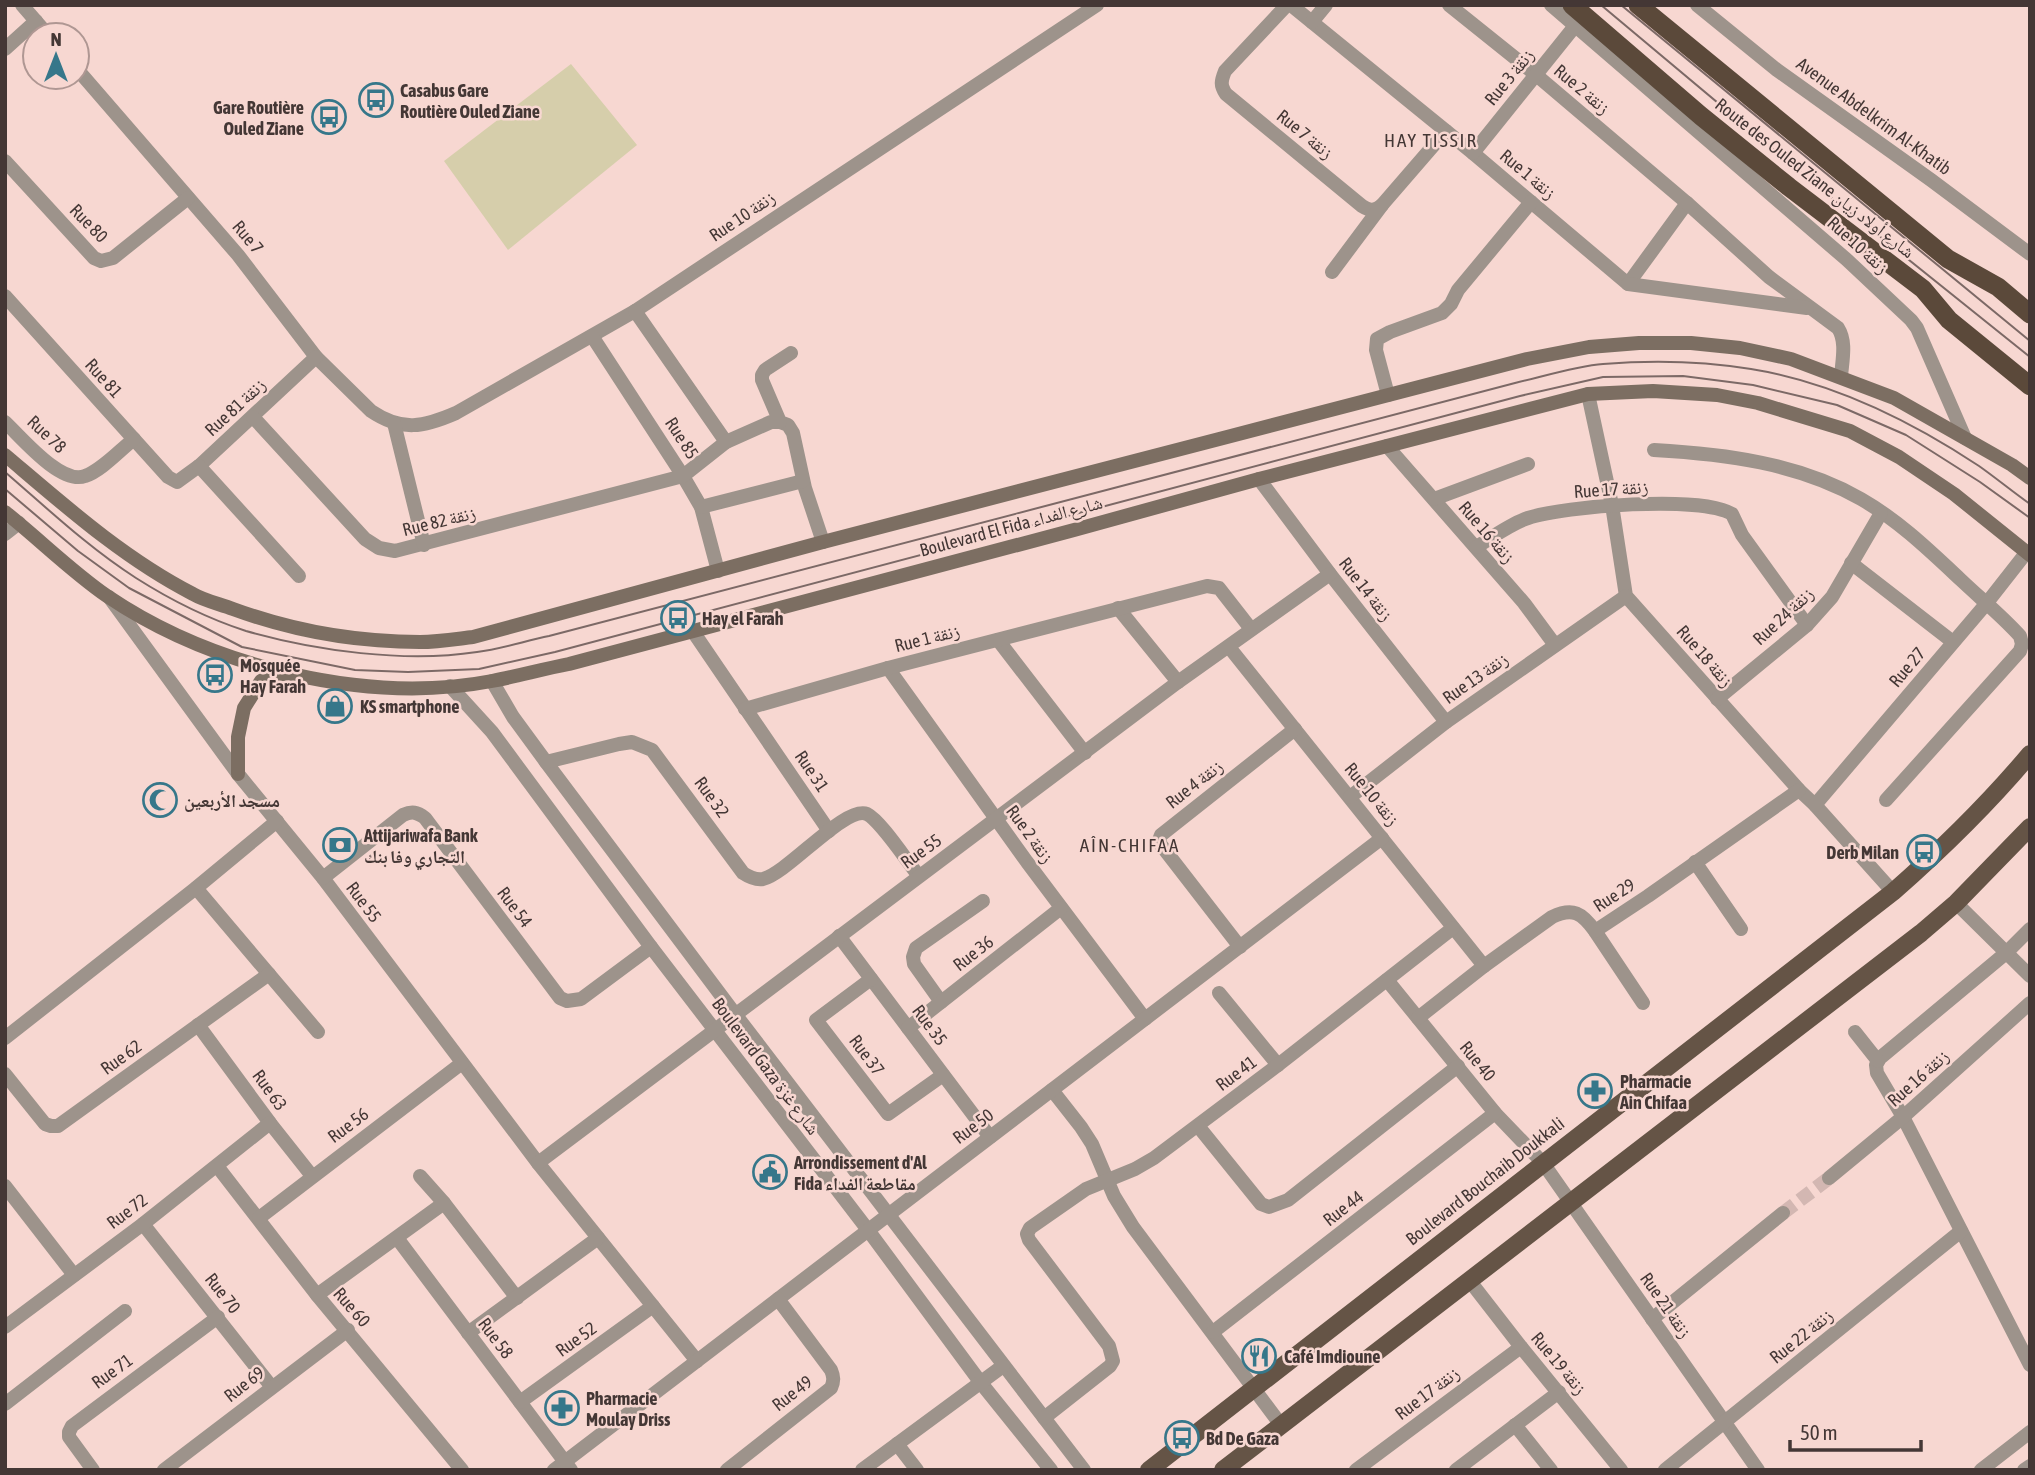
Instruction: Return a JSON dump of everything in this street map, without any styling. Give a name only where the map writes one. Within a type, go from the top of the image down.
[{"type":"highway","name":"Route des Ouled Ziane شارع أولاد زيان","points":[[1572,5],[1701,116],[1923,289],[1949,320],[2030,386]]},
{"type":"highway","name":"Route des Ouled Ziane شارع أولاد زيان","points":[[1638,5],[1948,259],[1998,287],[2030,314]]},
{"type":"main road","name":"Boulevard El Fida شارع الفداء","points":[[5,454],[69,510],[123,552],[194,595],[266,621],[322,634],[370,641],[410,642],[473,637],[823,542],[1388,395],[1527,359],[1589,347],[1691,343],[1740,348],[1791,359],[1894,398],[2030,478]]},
{"type":"main road","name":"Boulevard El Fida شارع الفداء","points":[[5,512],[86,581],[179,637],[288,673],[372,687],[415,688],[492,681],[569,664],[1259,479],[1588,394],[1653,391],[1717,395],[1758,403],[1850,431],[1899,457],[1954,494],[2028,554]]},
{"type":"main road","points":[[238,774],[238,737],[244,708],[261,681],[269,676],[288,673]]},
{"type":"main road","name":"Boulevard Bouchaib Doukkali","points":[[1149,1470],[1894,892],[1936,854],[2030,754]]},
{"type":"main road","points":[[1223,1470],[1921,933],[1956,903],[2030,827]]},
{"type":"street","points":[[22,5],[35,21]]},
{"type":"street","name":"Rue 10 زنقة","points":[[394,423],[430,424],[456,413],[635,311],[1097,5]]},
{"type":"street","name":"Rue 1 زنقة","points":[[1289,5],[1473,153],[1628,284]]},
{"type":"street","name":"Rue 7 زنقة","points":[[1289,5],[1225,71],[1221,87],[1226,94],[1362,206],[1376,210],[1382,205]]},
{"type":"street","points":[[1312,22],[1326,5]]},
{"type":"street","name":"Rue 2 زنقة","points":[[1449,5],[1687,203],[1769,277],[1838,328],[1843,335],[1841,377]]},
{"type":"street","name":"Rue 10 زنقة","points":[[1551,5],[1846,259],[1911,320],[1917,328],[1965,438]]},
{"type":"street","name":"Avenue Abdelkrim Al-Khatib","points":[[1697,5],[1777,70],[2030,254]]},
{"type":"street","name":"Rue 3 زنقة","points":[[1473,153],[1575,26]]},
{"type":"street","points":[[5,49],[21,35]]},
{"type":"street","name":"Rue 7","points":[[91,85],[238,255],[316,357],[371,411],[394,423]]},
{"type":"street","points":[[1332,272],[1382,205],[1446,131]]},
{"type":"street","name":"Rue 80","points":[[5,161],[94,258],[101,261],[113,258],[188,198]]},
{"type":"street","points":[[1388,395],[1376,350],[1377,339],[1442,313],[1531,202]]},
{"type":"street","points":[[1687,203],[1628,284],[1811,309]]},
{"type":"street","name":"Rue 81","points":[[5,296],[168,477],[177,482]]},
{"type":"street","points":[[635,311],[726,443]]},
{"type":"street","name":"Rue 85","points":[[592,336],[684,476],[702,510],[718,570]]},
{"type":"street","points":[[780,422],[762,374],[791,353]]},
{"type":"street","name":"Rue 81 زنقة","points":[[177,482],[199,466],[316,357]]},
{"type":"street","points":[[1588,394],[1612,505],[1626,596]]},
{"type":"street","name":"Rue 82 زنقة","points":[[253,417],[365,539],[379,548],[395,551],[684,476]]},
{"type":"street","name":"Rue 78","points":[[5,422],[58,471],[81,478],[134,439]]},
{"type":"street","points":[[684,476],[726,443],[771,422],[788,425],[793,433],[804,484],[823,542]]},
{"type":"street","points":[[394,423],[424,545]]},
{"type":"street","name":"Rue 16 زنقة","points":[[1387,446],[1524,603],[1555,645]]},
{"type":"street","points":[[1654,450],[1696,452],[1777,466],[1816,478],[1863,500],[1922,543],[2020,636],[2021,649],[1886,800]]},
{"type":"street","points":[[1434,499],[1528,464]]},
{"type":"street","points":[[199,466],[299,576]]},
{"type":"street","name":"Rue 14 زنقة","points":[[1259,479],[1446,722]]},
{"type":"street","points":[[702,510],[804,484]]},
{"type":"street","name":"Rue 17 زنقة","points":[[1476,547],[1524,519],[1542,514],[1612,505],[1699,505],[1717,508],[1732,514],[1742,535],[1807,625]]},
{"type":"street","name":"Rue 24 زنقة","points":[[1717,699],[1807,625],[1832,597],[1881,513]]},
{"type":"street","points":[[5,534],[19,523]]},
{"type":"street","name":"Rue 27","points":[[1815,805],[2028,554]]},
{"type":"street","points":[[1852,563],[1953,642]]},
{"type":"street","name":"Rue 55","points":[[538,1163],[1178,682],[1330,574]]},
{"type":"street","name":"Rue 1 زنقة","points":[[746,709],[888,668],[1207,586],[1219,588],[1251,629]]},
{"type":"street","name":"Rue 13 زنقة","points":[[1350,797],[1446,722],[1626,596]]},
{"type":"street","name":"Rue 18 زنقة","points":[[1626,596],[1894,892]]},
{"type":"street","name":"Rue 55","points":[[109,597],[238,774],[323,878],[538,1163],[697,1361]]},
{"type":"street","points":[[1118,608],[1178,682]]},
{"type":"street","name":"Rue 31","points":[[692,630],[830,831]]},
{"type":"street","points":[[998,640],[1085,753]]},
{"type":"street","name":"Rue 10 زنقة","points":[[1229,647],[1484,966]]},
{"type":"street","name":"Rue 2 زنقة","points":[[888,668],[996,820],[1145,1019]]},
{"type":"street","name":"Boulevard Gaza شارع غزة","points":[[492,681],[513,717],[735,1014],[1084,1470]]},
{"type":"street","name":"Boulevard Gaza شارع غزة","points":[[450,686],[492,732],[651,947],[981,1382],[1051,1470]]},
{"type":"street","points":[[492,732],[513,717]]},
{"type":"street","name":"Rue 4 زنقة","points":[[1240,947],[1159,840],[1161,835],[1295,729]]},
{"type":"street","name":"Rue 32","points":[[546,762],[632,742],[652,750],[743,873],[751,878],[761,880],[772,876],[830,831]]},
{"type":"street","name":"Rue 29","points":[[1418,1018],[1484,966],[1552,918],[1563,912],[1573,912],[1583,917],[1595,931],[1799,790]]},
{"type":"street","name":"Rue 54","points":[[323,878],[403,816],[411,812],[418,813],[425,818],[560,998],[567,1001],[581,999],[651,947]]},
{"type":"street","points":[[830,831],[854,814],[868,815],[919,876]]},
{"type":"street","points":[[5,1038],[277,821]]},
{"type":"street","name":"Rue 50","points":[[564,1467],[697,1361],[1382,838]]},
{"type":"street","points":[[1695,862],[1741,929]]},
{"type":"street","points":[[196,888],[318,1032]]},
{"type":"street","points":[[941,1002],[914,964],[916,948],[983,901]]},
{"type":"street","points":[[1956,903],[2030,976]]},
{"type":"street","name":"Rue 36","points":[[908,1028],[1061,908]]},
{"type":"street","name":"Rue 41","points":[[1045,1418],[1113,1361],[1109,1346],[1029,1240],[1027,1234],[1030,1228],[1086,1189],[1154,1158],[1453,928]]},
{"type":"street","points":[[2030,929],[2006,953],[1876,1065],[1877,1073],[1903,1117],[2030,1365]]},
{"type":"street","points":[[1595,931],[1643,1003]]},
{"type":"street","name":"Rue 35","points":[[839,936],[990,1137]]},
{"type":"street","name":"Rue 62","points":[[5,1074],[45,1124],[58,1126],[269,974]]},
{"type":"street","name":"Rue 37","points":[[872,979],[816,1020],[888,1114],[943,1075]]},
{"type":"street","name":"Rue 40","points":[[1387,981],[1495,1113],[1543,1163]]},
{"type":"street","points":[[1219,993],[1278,1065]]},
{"type":"street","name":"Rue 16 زنقة","points":[[1829,1178],[1903,1117],[2030,1003]]},
{"type":"street","name":"Rue 63","points":[[198,1025],[313,1176]]},
{"type":"street","points":[[1855,1031],[1878,1061]]},
{"type":"street","name":"Rue 56","points":[[259,1218],[462,1063]]},
{"type":"street","points":[[1198,1126],[1261,1203],[1269,1207],[1288,1200],[1458,1066]]},
{"type":"street","points":[[1052,1090],[1092,1144],[1106,1179],[1133,1227],[1282,1425]]},
{"type":"street","name":"Rue 44","points":[[1213,1332],[1495,1113]]},
{"type":"street","name":"Rue 72","points":[[5,1326],[143,1224],[270,1123]]},
{"type":"street","name":"Rue 21 زنقة","points":[[1543,1163],[1758,1470]]},
{"type":"street","name":"Rue 60","points":[[217,1166],[317,1295],[462,1470]]},
{"type":"street","points":[[420,1175],[517,1298]]},
{"type":"street","points":[[5,1186],[74,1275]]},
{"type":"street","points":[[317,1295],[444,1203]]},
{"type":"street","points":[[1652,1319],[1783,1213]]},
{"type":"street","name":"Rue 70","points":[[143,1224],[271,1386]]},
{"type":"street","name":"Rue 22 زنقة","points":[[1665,1470],[1961,1231]]},
{"type":"street","name":"Rue 58","points":[[397,1238],[520,1402],[564,1467]]},
{"type":"street","points":[[468,1333],[598,1238]]},
{"type":"street","name":"Rue 19 زنقة","points":[[1469,1280],[1622,1470]]},
{"type":"street","name":"Rue 49","points":[[727,1470],[728,1466],[831,1388],[833,1382],[831,1370],[778,1299]]},
{"type":"street","name":"Rue 52","points":[[520,1402],[653,1306]]},
{"type":"street","points":[[5,1404],[125,1311]]},
{"type":"street","name":"Rue 71","points":[[93,1470],[69,1437],[72,1426],[218,1317]]},
{"type":"street","name":"Rue 69","points":[[164,1470],[348,1330]]},
{"type":"street","name":"Rue 17 زنقة","points":[[1356,1470],[1521,1347]]},
{"type":"street","points":[[862,1470],[1003,1366]]},
{"type":"street","points":[[1456,1470],[1559,1392]]},
{"type":"street","points":[[1515,1425],[1551,1470]]},
{"type":"street","points":[[1981,1470],[2030,1432]]},
{"type":"street","points":[[897,1444],[917,1470]]},
{"type":"street","points":[[2024,1470],[2030,1466]]},
{"type":"shaded area","points":[[571,64],[637,145],[508,250],[444,161]]},
{"type":"tunnel","points":[[1783,1213],[1829,1178]]},
{"type":"tram line","points":[[1601,5],[1828,195],[2030,357]]},
{"type":"tram line","points":[[1621,5],[2030,341]]},
{"type":"tram line","points":[[5,472],[102,554],[136,578],[204,614],[246,631],[302,644],[361,653],[420,656],[486,651],[549,636],[1515,383],[1603,364],[1714,364],[1751,369],[1811,383],[1870,406],[1926,434],[1979,466],[2030,504]]},
{"type":"tram line","points":[[5,489],[78,551],[129,588],[242,647],[355,670],[408,672],[479,669],[555,652],[1520,396],[1603,377],[1683,376],[1753,385],[1837,405],[1906,435],[1980,482],[2030,518]]},
{"type":"place","name":"Casabus Gare Routière Ouled Ziane","points":[[376,100]]},
{"type":"place","name":"Gare Routière Ouled Ziane","points":[[329,117]]},
{"type":"place","name":"Hay el Farah","points":[[678,618]]},
{"type":"place","name":"Mosquée Hay Farah","points":[[215,675]]},
{"type":"place","name":"KS smartphone","points":[[335,706]]},
{"type":"place","name":"مسجد الأربعين","points":[[160,800]]},
{"type":"place","name":"Attijariwafa Bank التجاري وفا بنك","points":[[340,845]]},
{"type":"place","name":"Derb Milan","points":[[1924,852]]},
{"type":"place","name":"Pharmacie Ain Chifaa","points":[[1595,1091]]},
{"type":"place","name":"Arrondissement d'Al Fida مقاطعة الفداء","points":[[770,1172]]},
{"type":"place","name":"Café Imdioune","points":[[1259,1356]]},
{"type":"place","name":"Pharmacie Moulay Driss","points":[[562,1408]]},
{"type":"place","name":"Bd De Gaza","points":[[1182,1438]]},
{"type":"district","name":"HAY TISSIR","points":[[1431,140]]},
{"type":"district","name":"AÎN-CHIFAA","points":[[1130,845]]}]
